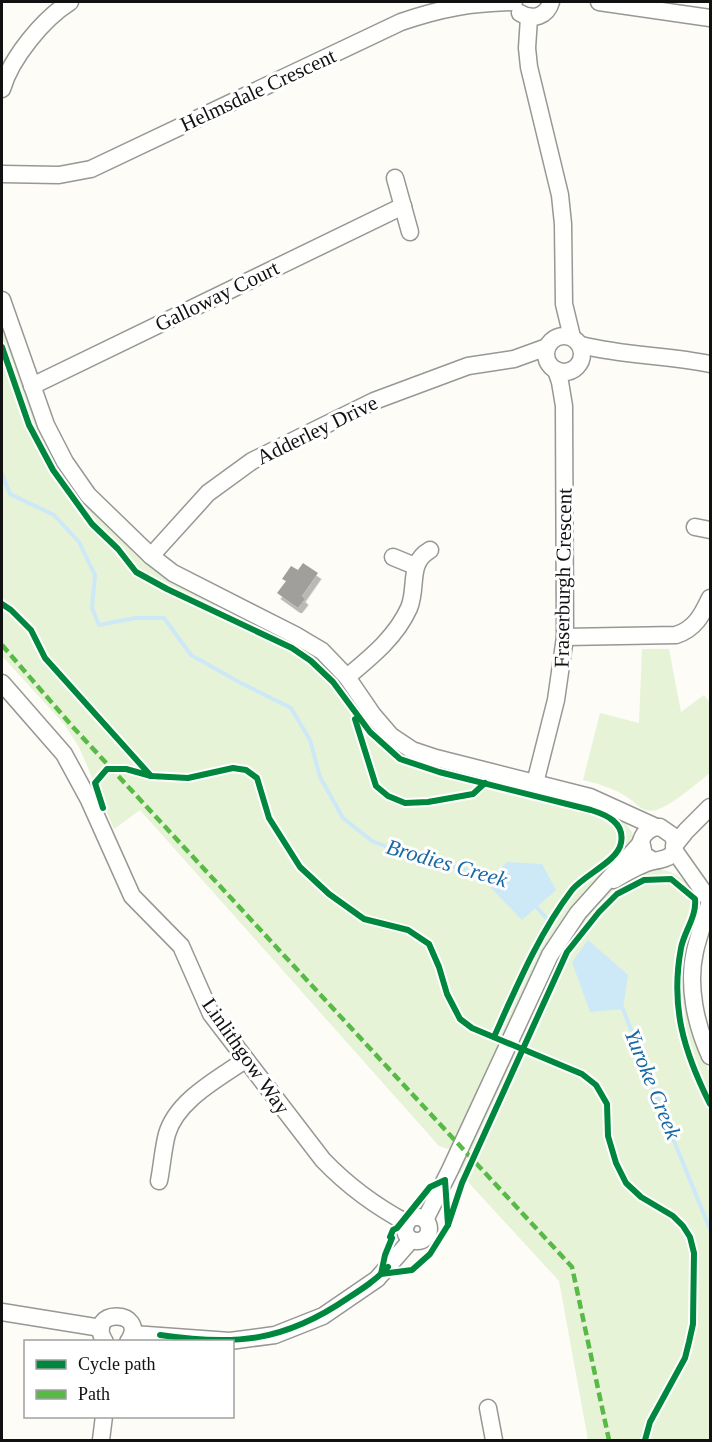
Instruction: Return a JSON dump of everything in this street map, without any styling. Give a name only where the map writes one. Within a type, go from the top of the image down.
[{"type":"street","points":[[2,88],[6,76],[33,37],[61,8],[70,2]]},
{"type":"street","points":[[514,2],[521,14],[529,18],[542,15],[547,11],[551,2]]},
{"type":"street","name":"Helmsdale Crescent","points":[[2,174],[59,175],[91,169],[401,22],[435,10],[467,4],[514,2]]},
{"type":"street","points":[[598,2],[687,8],[711,18]]},
{"type":"street","name":"Fraserburgh Crescent","points":[[529,18],[527,48],[529,67],[560,195],[564,304],[569,350],[564,406],[565,637],[561,676],[536,783]]},
{"type":"street","points":[[395,178],[410,232]]},
{"type":"street","name":"Galloway Court","points":[[32,386],[403,206]]},
{"type":"street","points":[[2,300],[46,425],[65,462],[82,487],[151,556],[173,573],[322,651],[347,677],[385,729],[412,750],[436,759],[600,800],[673,836],[674,848],[693,880],[710,902],[694,952],[693,991],[700,1032],[711,1056]]},
{"type":"street","name":"Fraserburgh Crescent","points":[[564,406],[560,382],[546,353],[569,350]]},
{"type":"street","name":"Adderley Drive","points":[[514,359],[567,372],[569,350]]},
{"type":"street","name":"Adderley Drive","points":[[151,556],[208,493],[252,461],[374,401],[468,366],[569,350],[659,356],[711,364]]},
{"type":"street","points":[[347,677],[379,650],[401,622],[414,594],[415,566],[420,558],[430,550]]},
{"type":"street","points":[[393,557],[415,566]]},
{"type":"street","points":[[565,637],[676,635],[695,624],[711,598]]},
{"type":"street","name":"Linlithgow Way","points":[[2,683],[64,754],[89,800],[126,887],[139,905],[181,946],[211,1014],[245,1060],[336,1174],[360,1195],[407,1223]]},
{"type":"street","points":[[424,1220],[450,1170],[550,955],[578,913],[641,843],[646,832],[708,809]]},
{"type":"street","points":[[605,884],[656,861],[668,858],[708,809]]},
{"type":"street","points":[[624,813],[641,843],[644,855],[693,880]]},
{"type":"street","points":[[159,1181],[168,1133],[174,1119],[195,1097],[245,1060]]},
{"type":"street","points":[[415,1218],[424,1220],[428,1225],[427,1235],[420,1241],[411,1240],[405,1234],[407,1223],[415,1218]]},
{"type":"street","points":[[234,1340],[275,1335],[323,1316],[376,1279],[411,1240]]},
{"type":"street","points":[[2,1312],[103,1335],[106,1319],[119,1315],[128,1319],[132,1325],[130,1338],[197,1340]]},
{"type":"street","points":[[488,1408],[494,1440]]},
{"type":"street","points":[[101,1440],[104,1418]]},
{"type":"green space","points":[[2,325],[37,426],[68,481],[104,522],[149,565],[224,611],[289,639],[326,664],[381,733],[587,802],[623,820],[632,832],[634,841],[579,900],[547,945],[451,1150],[439,1146],[140,810],[114,829],[79,747],[64,724],[2,656]]},
{"type":"green space","points":[[642,649],[669,649],[681,712],[704,695],[710,703],[710,773],[673,801],[651,811],[641,808],[617,791],[583,780],[600,713],[639,723]]},
{"type":"green space","points":[[659,869],[680,877],[704,905],[695,1037],[710,1074],[710,1440],[588,1440],[559,1281],[457,1170],[564,941],[599,900],[628,876],[643,870]]},
{"type":"water","points":[[507,862],[542,864],[556,890],[522,920],[486,883]]},
{"type":"water","points":[[588,940],[628,975],[623,1009],[590,1012],[572,962]]},
{"type":"building","points":[[303,563],[318,573],[302,596],[305,599],[298,608],[277,593],[286,581],[282,579],[291,566],[298,570]]},
{"type":"waterway","name":"Brodies Creek","points":[[2,474],[10,494],[54,515],[79,542],[95,575],[92,608],[99,625],[135,618],[164,618],[191,655],[291,708],[310,740],[320,777],[343,818],[372,841],[416,858],[496,877]]},
{"type":"waterway","name":"Brodies Creek","points":[[534,904],[547,919]]},
{"type":"waterway","name":"Yuroke Creek","points":[[619,1005],[623,1009],[710,1229]]},
{"type":"marked path","points":[[2,645],[72,726],[572,1267],[609,1440]]},
{"type":"cycle path","points":[[2,347],[29,425],[53,470],[92,524],[118,549],[136,572],[292,648],[311,661],[333,682],[370,732],[400,759],[439,772],[591,810],[609,817],[617,825],[622,836],[619,850],[577,884],[560,907],[529,961],[494,1037]]},
{"type":"cycle path","points":[[2,604],[31,630],[45,658],[151,776],[188,778],[233,768],[246,770],[257,778],[269,818],[300,867],[329,894],[364,919],[408,930],[429,944],[447,994],[460,1019],[472,1028],[582,1074],[596,1085],[607,1104],[608,1136],[616,1163],[626,1183],[641,1197],[673,1216],[683,1226],[690,1237],[694,1253],[693,1324],[685,1358],[650,1422],[645,1440]]},
{"type":"cycle path","points":[[355,719],[376,786],[388,796],[405,803],[428,802],[473,794],[485,783]]},
{"type":"cycle path","points":[[103,808],[95,783],[107,769],[126,769],[151,776]]},
{"type":"cycle path","points":[[448,1225],[445,1180],[430,1187],[393,1230],[381,1274],[412,1270],[430,1254],[448,1225],[462,1183],[567,952],[599,912],[617,894],[644,880],[671,879],[695,899],[694,912],[681,948],[677,990],[678,1010],[686,1047],[710,1104]]},
{"type":"cycle path","points":[[160,1335],[236,1340],[280,1332],[325,1313],[369,1284],[388,1267]]}]
